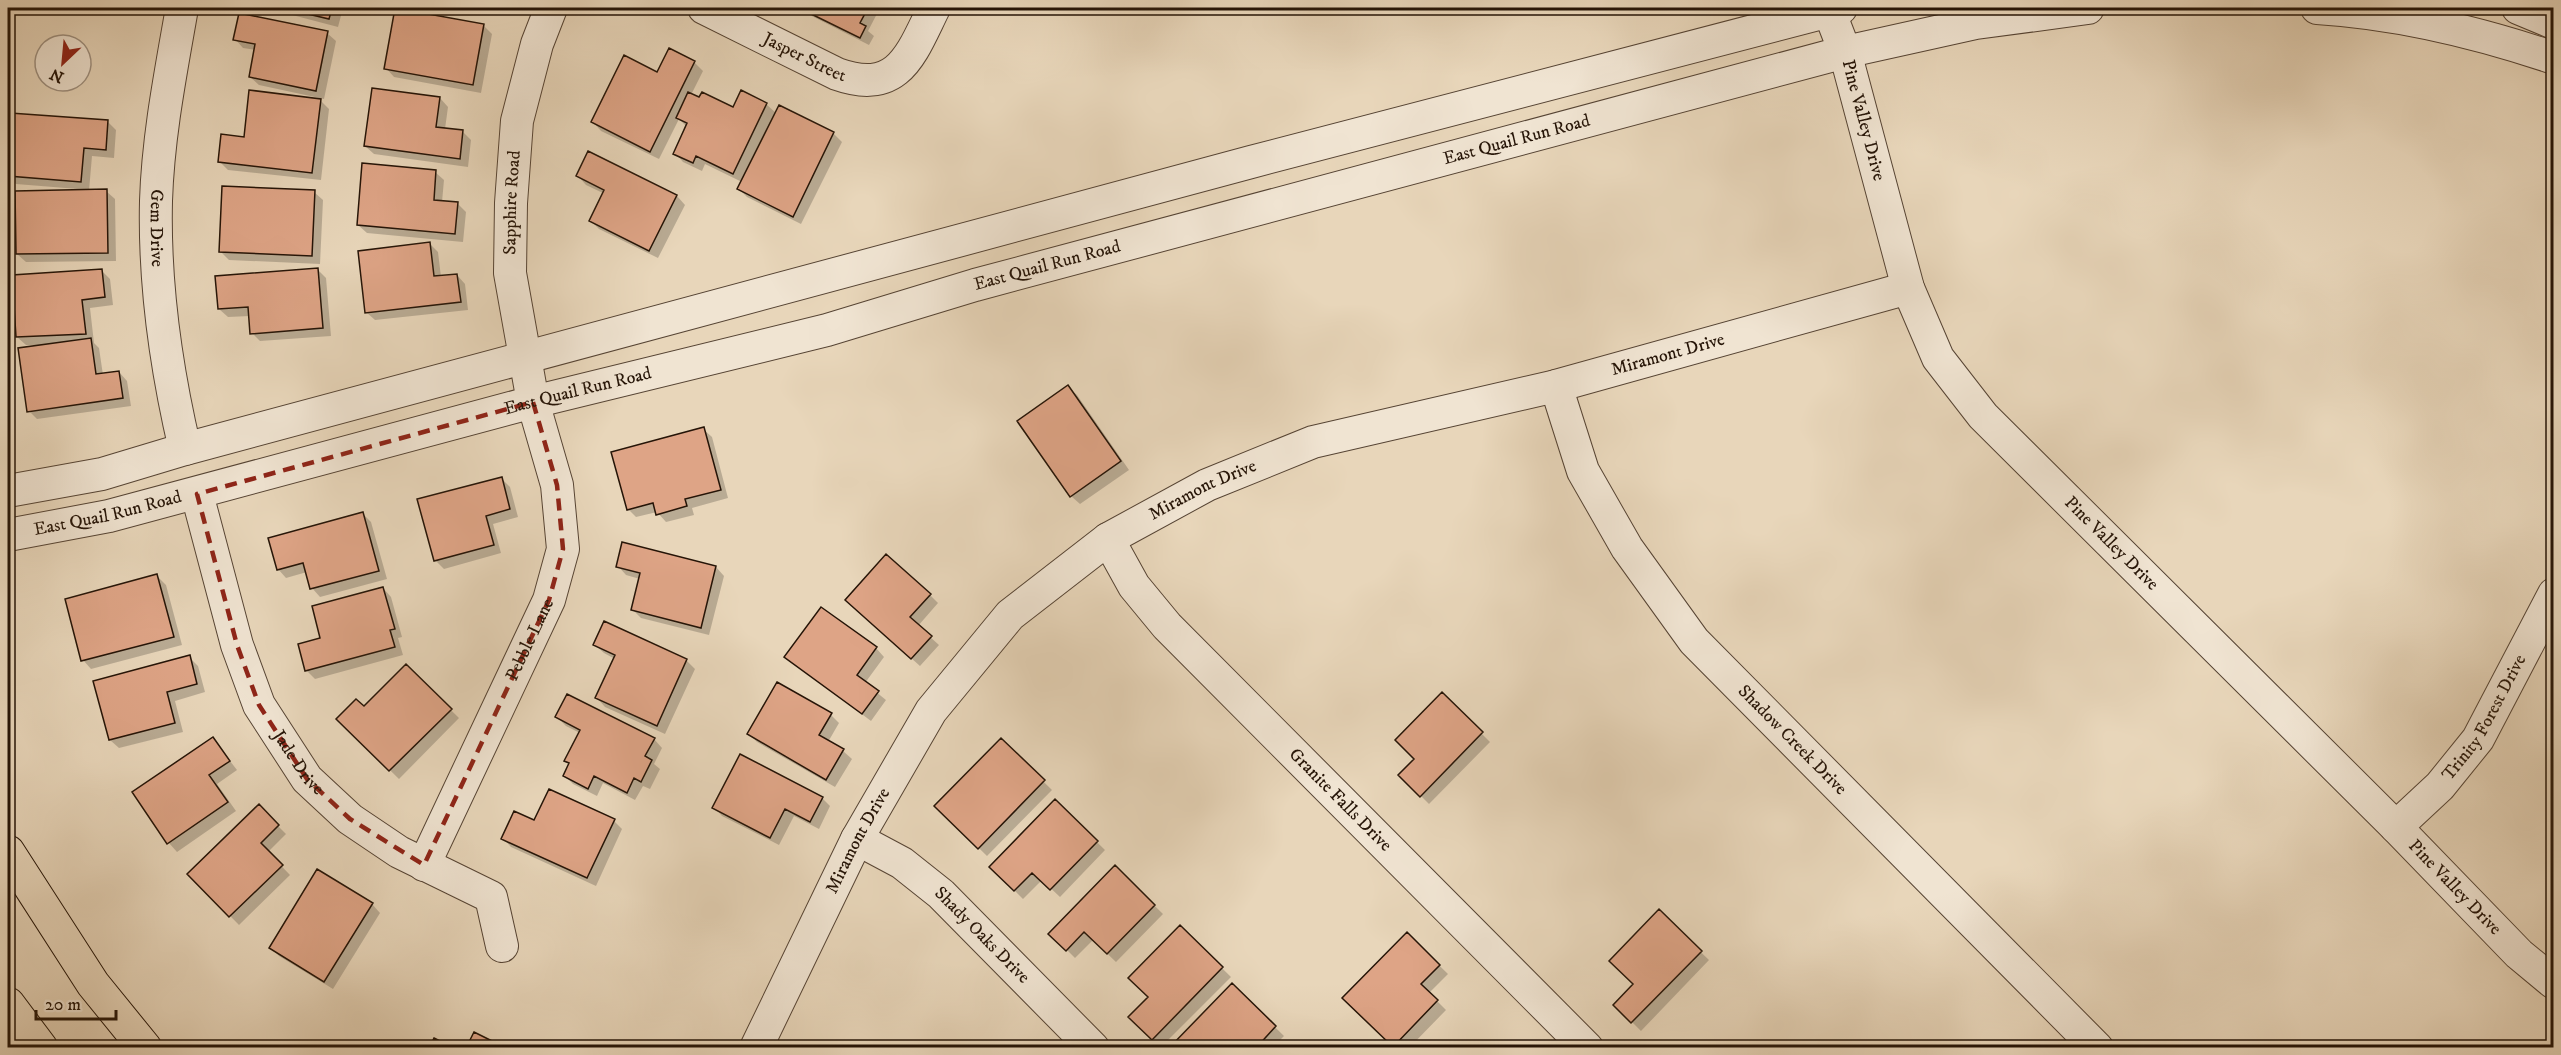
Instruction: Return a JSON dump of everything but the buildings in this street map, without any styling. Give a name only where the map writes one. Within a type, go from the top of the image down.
[{"type":"main road","points":[[8,852],[93,984],[146,1047]]},
{"type":"main road","points":[[8,1004],[41,1047]]},
{"type":"street","name":"Gem Drive","points":[[182,8],[166,99],[156,201],[159,302],[174,401],[185,449]]},
{"type":"street","name":"Sapphire Road","points":[[533,402],[510,273],[511,203],[520,110],[537,44],[551,8]]},
{"type":"street","name":"Jasper Street","points":[[704,8],[837,74],[856,81],[894,74],[910,56],[934,8]]},
{"type":"street","points":[[8,491],[102,474],[185,449],[1832,8]]},
{"type":"street","name":"Pine Valley Drive","points":[[1832,8],[1908,288],[1938,358],[1983,416],[2396,827],[2519,954],[2553,983]]},
{"type":"street","name":"East Quail Run Road","points":[[8,535],[109,516],[533,402],[827,330],[975,285],[1845,52],[1976,23],[2088,8]]},
{"type":"street","points":[[2317,8],[2420,22],[2494,38],[2553,58]]},
{"type":"street","points":[[2518,8],[2553,23]]},
{"type":"street","name":"Miramont Drive","points":[[756,1047],[857,839],[931,711],[1010,615],[1108,539],[1207,485],[1313,442],[1556,386],[1908,288]]},
{"type":"street","name":"Shadow Creek Drive","points":[[1556,386],[1583,471],[1627,548],[1694,641],[2097,1047]]},
{"type":"street","name":"Pebble Lane","points":[[424,865],[549,600],[563,549],[557,485],[533,402]]},
{"type":"street","name":"Jade Drive","points":[[196,494],[237,645],[259,705],[308,779],[350,819],[399,852],[490,897],[502,946]]},
{"type":"street","name":"Granite Falls Drive","points":[[1108,539],[1134,585],[1167,626],[1587,1047]]},
{"type":"street","name":"Trinity Forest Drive","points":[[2396,827],[2440,786],[2478,739],[2553,594]]},
{"type":"street","name":"Shady Oaks Drive","points":[[857,839],[902,863],[941,894],[1093,1047]]},
{"type":"highlighted area","points":[[533,402],[557,485],[563,549],[549,600],[424,865],[350,819],[307,779],[259,705],[237,645],[197,494]]}]
